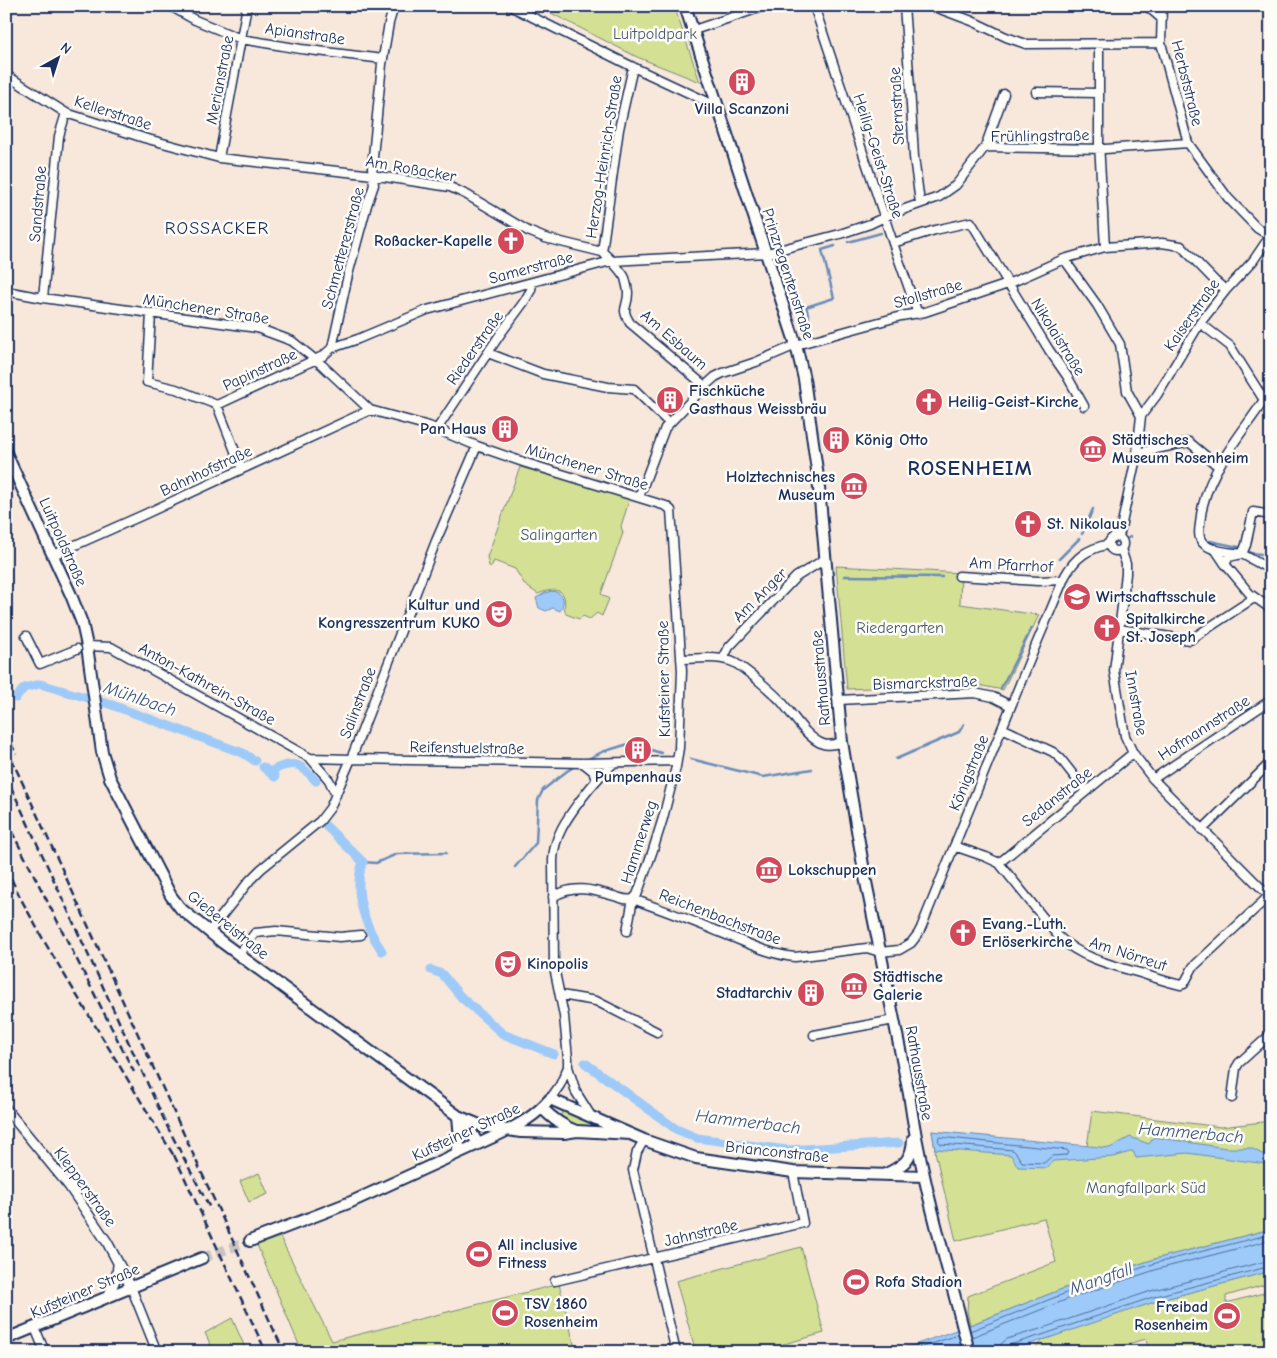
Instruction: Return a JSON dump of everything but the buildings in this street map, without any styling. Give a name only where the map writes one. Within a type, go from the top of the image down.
[{"type":"main road","name":"Prinzregentenstraße","points":[[686,6],[796,345],[804,379],[817,467],[825,559]]},
{"type":"main road","name":"Luitpoldstraße","points":[[6,453],[82,623],[82,648]]},
{"type":"main road","name":"Rathausstraße","points":[[825,559],[842,742],[864,868],[909,1094],[914,1130],[969,1352]]},
{"type":"main road","name":"Gießereistraße","points":[[82,648],[93,688],[110,778],[171,896],[181,909],[238,955],[458,1116],[478,1144]]},
{"type":"main road","name":"Kufsteiner Straße","points":[[250,1241],[351,1202],[507,1131],[542,1108],[550,1099]]},
{"type":"main road","name":"Brianconstraße","points":[[550,1099],[644,1140],[696,1158],[794,1172],[924,1176]]},
{"type":"main road","name":"Brianconstraße","points":[[542,1108],[565,1127],[577,1131]]},
{"type":"main road","name":"Gießereistraße","points":[[458,1116],[482,1126],[507,1131]]},
{"type":"main road","points":[[457,1153],[460,1138],[458,1116]]},
{"type":"main road","points":[[882,1175],[907,1161],[913,1146],[914,1130]]},
{"type":"main road","name":"Brianconstraße","points":[[507,1131],[564,1133],[577,1131],[631,1134]]},
{"type":"main road","name":"Kufsteiner Straße","points":[[6,1339],[202,1258]]},
{"type":"street","name":"Apianstraße","points":[[170,6],[195,20],[241,39],[300,49],[383,59]]},
{"type":"street","name":"Merianstraße","points":[[219,158],[247,6]]},
{"type":"street","name":"Schmettererstraße","points":[[332,348],[345,289],[374,185],[372,167],[383,59],[394,6]]},
{"type":"street","points":[[510,6],[526,10],[632,67],[710,103],[717,104]]},
{"type":"street","points":[[694,30],[765,6]]},
{"type":"street","name":"Heilig-Geist-Straße","points":[[814,6],[884,218],[918,314]]},
{"type":"street","name":"Sternstraße","points":[[904,6],[914,157],[920,203]]},
{"type":"street","points":[[932,6],[1026,44],[1161,44]]},
{"type":"street","name":"Herbststraße","points":[[1147,6],[1162,19],[1161,44],[1188,143]]},
{"type":"street","points":[[1162,6],[1162,19]]},
{"type":"street","points":[[1099,44],[1099,149],[1105,247]]},
{"type":"street","name":"Herzog-Heinrich-Straße","points":[[602,252],[619,129],[632,67]]},
{"type":"street","name":"Kellerstraße","points":[[6,76],[66,113],[144,138],[219,158]]},
{"type":"street","points":[[1036,92],[1098,93]]},
{"type":"street","points":[[985,147],[1004,94]]},
{"type":"street","name":"Sandstraße","points":[[43,298],[59,136],[66,113]]},
{"type":"street","points":[[1188,143],[1228,198],[1257,228],[1270,235]]},
{"type":"street","name":"Frühlingstraße","points":[[767,253],[840,234],[940,197],[956,185],[985,147],[1099,149],[1188,143]]},
{"type":"street","name":"Am Roßacker","points":[[219,158],[373,175],[450,187],[528,231],[545,238],[602,252]]},
{"type":"street","name":"Nikolaistraße","points":[[893,243],[970,222],[1084,406]]},
{"type":"street","name":"Kaiserstraße","points":[[1141,416],[1157,395],[1200,323],[1226,290],[1253,261],[1270,235]]},
{"type":"street","name":"Stollstraße","points":[[639,497],[665,428],[705,386],[723,373],[756,362],[796,345],[901,316],[918,314],[1008,284],[1064,260],[1105,247],[1162,244],[1181,246],[1226,290]]},
{"type":"street","points":[[602,252],[611,261]]},
{"type":"street","name":"Samerstraße","points":[[315,360],[332,348],[428,310],[611,261],[767,253]]},
{"type":"street","points":[[1064,260],[1097,305],[1120,344],[1127,391],[1141,416],[1137,453],[1119,537]]},
{"type":"street","name":"Am Esbaum","points":[[611,261],[625,277],[628,293],[624,310],[625,316],[630,323],[705,386]]},
{"type":"street","name":"Riederstraße","points":[[437,429],[524,302],[531,290],[532,283]]},
{"type":"street","name":"Münchener Straße","points":[[6,291],[151,314],[257,328],[292,341],[370,410],[429,426],[477,446],[526,463],[660,503]]},
{"type":"street","name":"Papinstraße","points":[[151,314],[148,382],[176,389],[217,405],[315,360]]},
{"type":"street","points":[[1200,323],[1230,346],[1264,400],[1219,467],[1203,500],[1199,537],[1202,542],[1216,549],[1244,550],[1271,570]]},
{"type":"street","points":[[488,352],[543,374],[608,387],[634,389],[669,423]]},
{"type":"street","name":"Papinstraße","points":[[217,405],[242,469]]},
{"type":"street","name":"Bahnhofstraße","points":[[52,554],[122,525],[370,410]]},
{"type":"street","points":[[1137,453],[1189,442],[1219,467]]},
{"type":"street","name":"Salinstraße","points":[[209,932],[260,869],[320,821],[330,808],[477,446]]},
{"type":"street","name":"Kufsteiner Straße","points":[[614,763],[677,761],[682,695],[681,658],[671,510],[660,503]]},
{"type":"street","points":[[1244,550],[1253,512],[1271,515]]},
{"type":"street","points":[[1119,537],[1124,542],[1121,549],[1114,550],[1109,544],[1112,538],[1119,537]]},
{"type":"street","name":"Königstraße","points":[[880,952],[899,950],[911,943],[918,934],[1063,580],[1072,564],[1081,556],[1109,544]]},
{"type":"street","name":"Innstraße","points":[[1121,549],[1126,569],[1114,671],[1125,736],[1133,753],[1153,779],[1270,897]]},
{"type":"street","points":[[1216,549],[1254,598],[1271,609]]},
{"type":"street","points":[[1226,564],[1229,557],[1244,550]]},
{"type":"street","name":"Am Anger","points":[[723,659],[730,647],[796,577],[825,559]]},
{"type":"street","name":"Am Pfarrhof","points":[[959,576],[1038,581],[1063,580]]},
{"type":"street","points":[[1119,629],[1190,640],[1254,598]]},
{"type":"street","points":[[26,636],[40,664],[82,648]]},
{"type":"street","name":"Anton-Kathrein-Straße","points":[[82,648],[111,647],[310,758],[329,780],[336,795]]},
{"type":"street","points":[[681,658],[723,659],[734,663],[780,700],[799,724],[818,741],[829,745],[842,742]]},
{"type":"street","name":"Bismarckstraße","points":[[839,700],[975,693],[993,697],[1011,706]]},
{"type":"street","name":"Hofmannstraße","points":[[1153,779],[1271,700]]},
{"type":"street","points":[[1002,728],[1053,752],[1086,791]]},
{"type":"street","name":"Sedanstraße","points":[[999,863],[1133,753]]},
{"type":"street","name":"Anton-Kathrein-Straße","points":[[310,758],[351,759]]},
{"type":"street","name":"Reifenstuelstraße","points":[[351,759],[614,763]]},
{"type":"street","name":"Hammerweg","points":[[627,931],[633,899],[637,895],[653,850],[668,801],[677,761]]},
{"type":"street","points":[[1202,830],[1271,762]]},
{"type":"street","points":[[583,763],[592,771],[596,780]]},
{"type":"street","points":[[592,1116],[576,1092],[568,1067],[564,1016],[554,967],[553,854],[566,818],[596,780],[614,763]]},
{"type":"street","name":"Am Nörreut","points":[[954,846],[999,863],[1058,937],[1069,947],[1108,964],[1181,985],[1184,984],[1193,967],[1270,897]]},
{"type":"street","name":"Reichenbachstraße","points":[[553,897],[568,890],[583,888],[626,900],[633,899],[781,955],[795,957],[868,948],[880,952]]},
{"type":"street","points":[[238,955],[255,933],[276,931],[340,937],[361,935]]},
{"type":"street","points":[[561,995],[596,1001],[657,1032]]},
{"type":"street","points":[[814,1035],[894,1020]]},
{"type":"street","points":[[1232,1098],[1239,1063],[1271,1034]]},
{"type":"street","name":"Kufsteiner Straße","points":[[550,1099],[560,1085],[568,1067]]},
{"type":"street","name":"Klepperstraße","points":[[6,1109],[69,1186],[97,1227],[132,1287]]},
{"type":"street","points":[[644,1140],[637,1152],[633,1170],[676,1352]]},
{"type":"street","name":"Jahnstraße","points":[[555,1281],[803,1223],[794,1172]]},
{"type":"street","points":[[108,1297],[118,1275],[118,1264]]},
{"type":"street","points":[[132,1287],[157,1352]]},
{"type":"street","points":[[35,1328],[44,1352]]},
{"type":"green space","name":"Luitpoldpark","points":[[537,6],[674,6],[700,82],[637,57]]},
{"type":"green space","name":"Salingarten","points":[[520,467],[630,498],[621,526],[623,533],[601,594],[609,599],[602,616],[597,613],[590,619],[583,616],[579,619],[566,614],[564,597],[560,591],[553,590],[538,594],[525,585],[515,569],[494,561],[491,567],[489,566],[487,557]]},
{"type":"green space","name":"Riedergarten","points":[[836,566],[961,573],[960,604],[1039,615],[1003,690],[973,684],[847,689]]},
{"type":"green space","points":[[564,1110],[606,1128],[573,1125],[559,1118]]},
{"type":"green space","name":"Mangfallpark Süd","points":[[1092,1111],[1221,1127],[1271,1121],[1271,1229],[1155,1259],[1065,1288],[970,1325],[967,1311],[968,1296],[1056,1262],[1044,1218],[956,1241],[932,1131],[1087,1147]]},
{"type":"green space","points":[[259,1173],[268,1194],[249,1202],[240,1181]]},
{"type":"green space","name":"TSV 1860 Rosenheim","points":[[280,1237],[332,1341],[559,1284],[576,1352],[302,1352],[257,1245]]},
{"type":"green space","points":[[801,1247],[824,1333],[755,1352],[696,1352],[676,1281]]},
{"type":"green space","points":[[1271,1271],[1271,1283],[1226,1296],[1226,1303],[1271,1291],[1271,1352],[1149,1352],[1146,1339],[1099,1352],[1032,1352],[1043,1340],[1111,1316],[1157,1301]]},
{"type":"green space","points":[[232,1318],[247,1352],[214,1352],[205,1333]]},
{"type":"water","points":[[552,591],[563,598],[560,611],[553,608],[546,611],[539,608],[536,598]]},
{"type":"water","points":[[932,1131],[1110,1148],[1130,1137],[1149,1144],[1154,1137],[1226,1148],[1251,1148],[1264,1155],[1267,1148],[1271,1149],[1271,1162],[1266,1164],[1187,1153],[1136,1158],[1133,1151],[1114,1157],[1053,1161],[1047,1168],[1018,1167],[1011,1155],[935,1149]]},
{"type":"water","name":"Mangfall","points":[[1271,1229],[1271,1271],[1157,1301],[1003,1352],[888,1352],[970,1325],[1065,1288],[1155,1259]]},
{"type":"waterway","points":[[848,242],[881,233]]},
{"type":"waterway","points":[[809,317],[806,307],[834,298],[822,250],[835,246]]},
{"type":"waterway","points":[[1082,534],[1093,509]]},
{"type":"waterway","points":[[1059,559],[1079,539]]},
{"type":"waterway","name":"Mühlbach","points":[[1210,541],[1243,548],[1251,553],[1261,554]]},
{"type":"waterway","points":[[844,576],[942,577]]},
{"type":"waterway","name":"Mühlbach","points":[[1001,688],[1032,628]]},
{"type":"waterway","name":"Mühlbach","points":[[16,698],[24,688],[40,684],[109,704],[243,753],[255,761]]},
{"type":"waterway","name":"Mühlbach","points":[[896,759],[959,732],[964,724]]},
{"type":"waterway","name":"Mühlbach","points":[[586,760],[602,752],[635,742],[661,753]]},
{"type":"waterway","name":"Mühlbach","points":[[691,759],[763,777],[812,769]]},
{"type":"waterway","name":"Mühlbach","points":[[270,772],[286,765],[297,765],[316,781]]},
{"type":"waterway","name":"Mühlbach","points":[[515,867],[536,843],[538,800],[543,790],[577,765]]},
{"type":"waterway","name":"Mühlbach","points":[[263,767],[275,777]]},
{"type":"waterway","name":"Hammerbach","points":[[326,826],[363,862],[359,885],[362,908],[370,931],[382,951]]},
{"type":"waterway","name":"Mühlbach","points":[[363,862],[376,863],[397,854],[446,853]]},
{"type":"waterway","name":"Hammerbach","points":[[431,970],[442,974],[461,997],[503,1034],[554,1054]]},
{"type":"waterway","name":"Hammerbach","points":[[585,1063],[676,1129],[697,1138],[787,1150],[899,1143]]},
{"type":"tunnel","points":[[202,1258],[250,1241]]},
{"type":"railway","points":[[6,732],[16,754]]},
{"type":"railway","points":[[6,747],[284,1352]]},
{"type":"railway","points":[[6,776],[167,1126],[211,1210]]},
{"type":"railway","points":[[6,820],[134,1072]]},
{"type":"railway","points":[[6,868],[44,941],[177,1161]]},
{"type":"railway","points":[[174,1155],[266,1352]]},
{"type":"place","name":"Villa Scanzoni","points":[[742,82]]},
{"type":"place","name":"Roßacker-Kapelle","points":[[511,241]]},
{"type":"place","name":"Fischküche Gasthaus Weissbräu","points":[[670,400]]},
{"type":"place","name":"Heilig-Geist-Kirche","points":[[929,402]]},
{"type":"place","name":"Pan Haus","points":[[505,429]]},
{"type":"place","name":"König Otto","points":[[836,440]]},
{"type":"place","name":"Städtisches Museum Rosenheim","points":[[1093,449]]},
{"type":"place","name":"Holztechnisches Museum","points":[[854,486]]},
{"type":"place","name":"St. Nikolaus","points":[[1028,524]]},
{"type":"place","name":"Wirtschaftsschule","points":[[1077,597]]},
{"type":"place","name":"Kultur und Kongresszentrum KUKO","points":[[499,614]]},
{"type":"place","name":"Spitalkirche St. Joseph","points":[[1107,628]]},
{"type":"place","name":"Pumpenhaus","points":[[638,750]]},
{"type":"place","name":"Lokschuppen","points":[[769,870]]},
{"type":"place","name":"Evang.-Luth. Erlöserkirche","points":[[963,933]]},
{"type":"place","name":"Kinopolis","points":[[508,964]]},
{"type":"place","name":"Städtische Galerie","points":[[854,986]]},
{"type":"place","name":"Stadtarchiv","points":[[811,993]]},
{"type":"place","name":"All inclusive Fitness","points":[[479,1254]]},
{"type":"place","name":"Rofa Stadion","points":[[856,1282]]},
{"type":"place","name":"TSV 1860 Rosenheim","points":[[505,1313]]},
{"type":"place","name":"Freibad Rosenheim","points":[[1227,1316]]},
{"type":"district","name":"ROSSACKER","points":[[217,228]]},
{"type":"district","name":"ROSENHEIM","points":[[970,468]]}]
